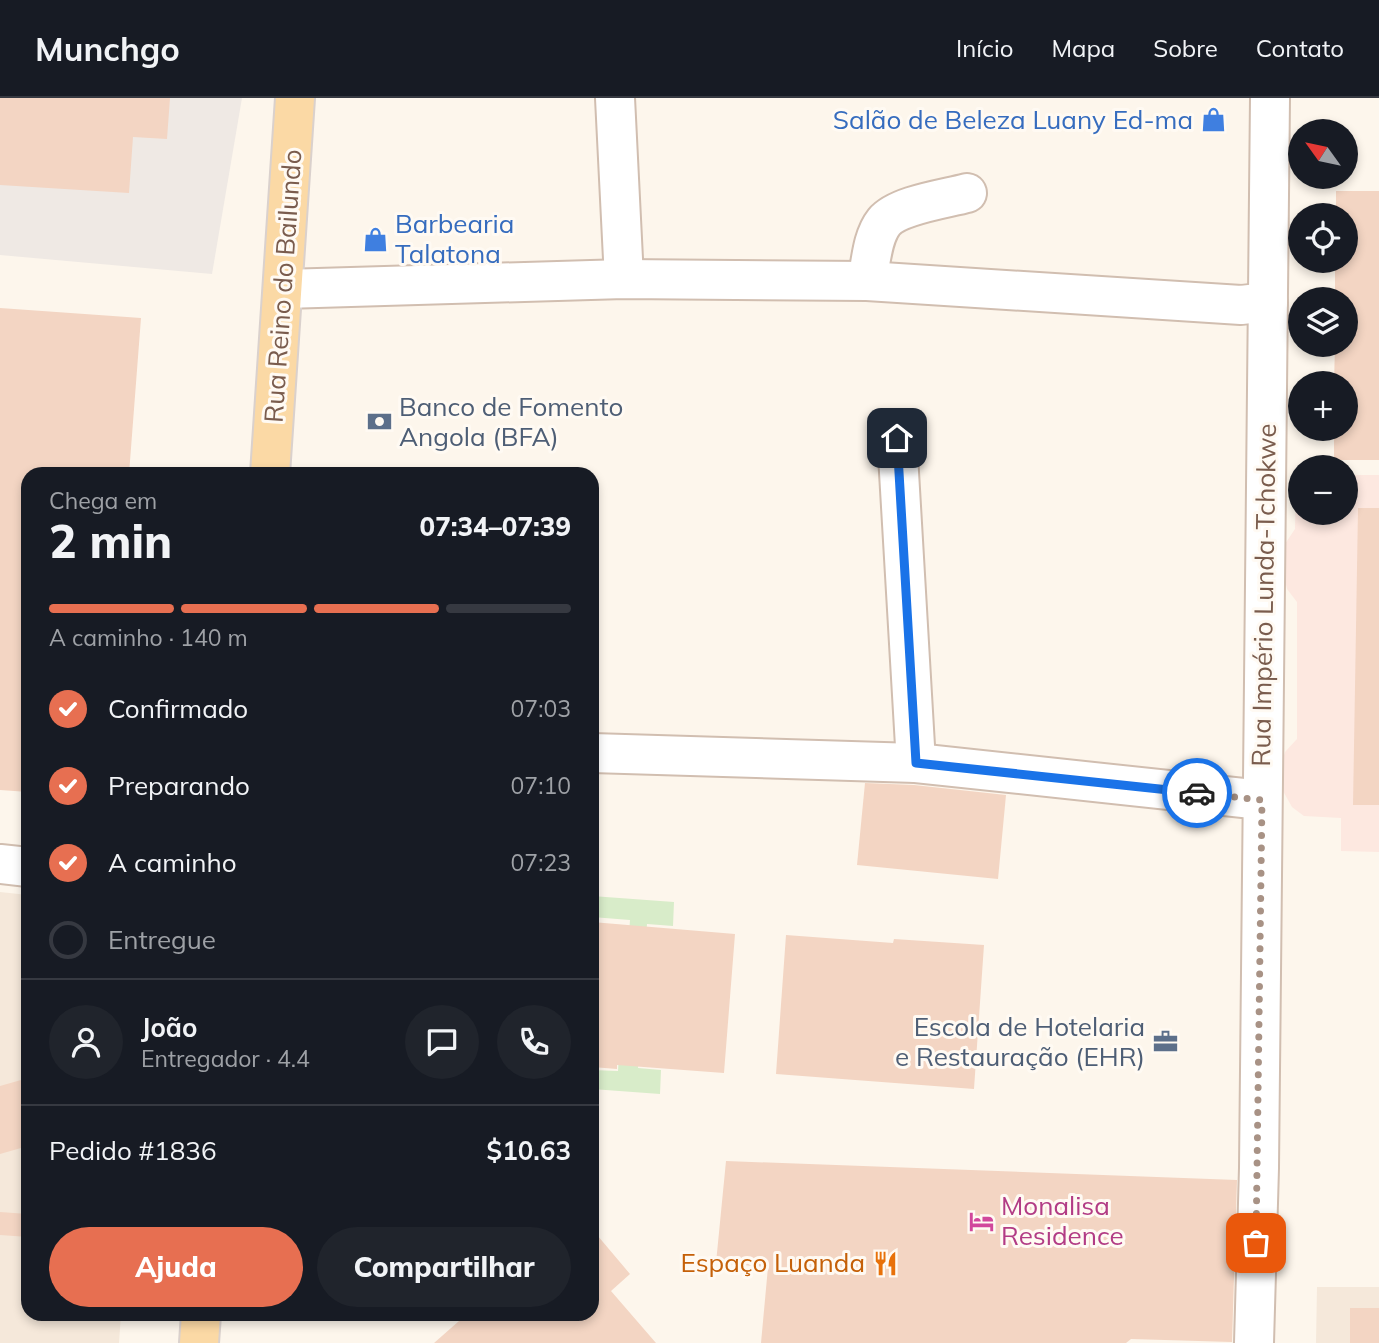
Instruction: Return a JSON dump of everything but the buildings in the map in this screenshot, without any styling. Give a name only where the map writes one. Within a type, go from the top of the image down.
[{"type":"main road","name":"Rua Reino do Bailundo","points":[[271,467],[295,98]]},
{"type":"main road","points":[[199,1343],[201,1321]]},
{"type":"street","points":[[615,98],[624,279]]},
{"type":"street","name":"Rua Império Lunda-Tchokwe","points":[[1254,1343],[1259,1137],[1270,98]]},
{"type":"street","points":[[867,281],[877,237],[884,221],[902,210],[967,193]]},
{"type":"street","points":[[284,289],[624,279],[867,281],[1241,305],[1268,302]]},
{"type":"street","points":[[897,438],[916,763]]},
{"type":"street","points":[[599,753],[916,763],[1262,800]]},
{"type":"street","points":[[0,864],[21,866]]},
{"type":"shaded area","points":[[0,98],[242,98],[212,274],[0,255]]},
{"type":"shaded area","points":[[1358,475],[1379,475],[1379,852],[1341,851],[1341,818],[1304,816],[1292,807],[1283,791],[1280,770],[1285,752],[1297,739],[1297,602],[1287,589],[1282,567],[1285,544],[1295,525],[1358,525]]},
{"type":"shaded area","points":[[0,892],[21,894],[21,1321],[121,1321],[119,1343],[0,1343]]},
{"type":"shaded area","points":[[1317,1287],[1379,1287],[1379,1343],[1316,1343]]},
{"type":"green space","points":[[599,897],[674,902],[673,926],[647,924],[645,949],[628,948],[630,920],[599,918]]},
{"type":"green space","points":[[620,1040],[640,1041],[638,1068],[661,1070],[660,1094],[599,1090],[599,1070],[618,1071]]},
{"type":"way so far","points":[[1197,793],[1262,800],[1256,1243]]},
{"type":"place","name":"Salão de Beleza Luany Ed-ma","points":[[1213,120]]},
{"type":"place","name":"Barbearia Talatona","points":[[375,239]]},
{"type":"place","name":"Banco de Fomento Angola (BFA)","points":[[379,422]]},
{"type":"place","name":"Escola de Hotelaria e Restauração (EHR)","points":[[1165,1042]]},
{"type":"place","name":"Monalisa Residence","points":[[981,1221]]},
{"type":"place","name":"Espaço Luanda","points":[[885,1263]]},
{"type":"route","points":[[897,438],[916,763],[1197,793]]}]
